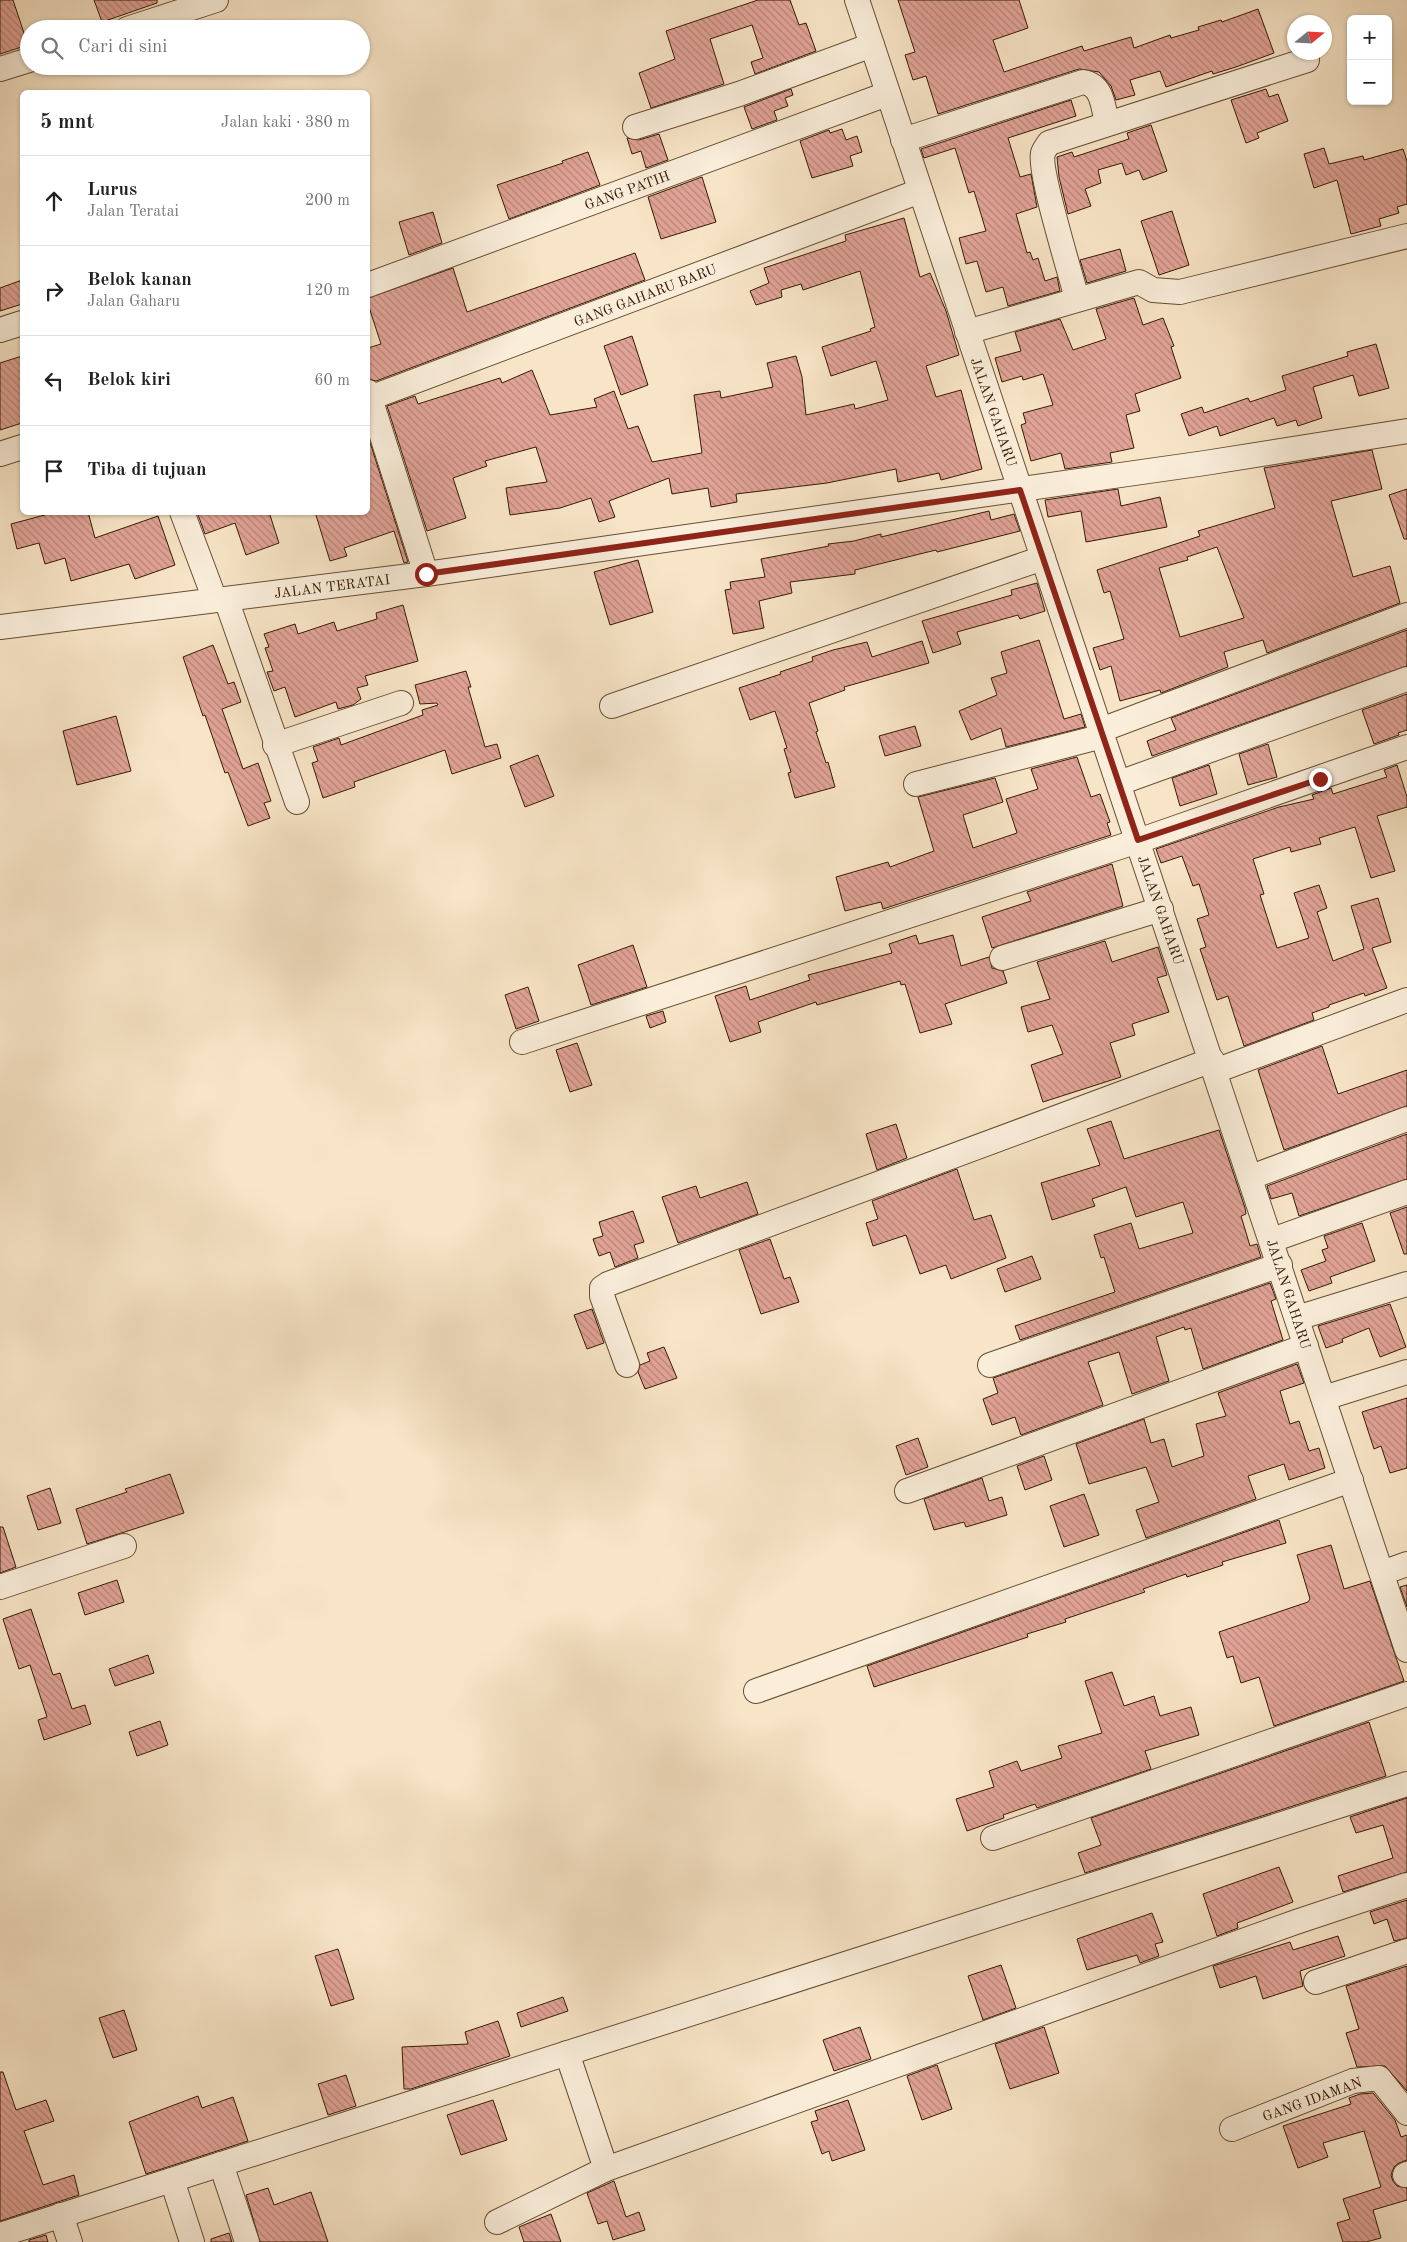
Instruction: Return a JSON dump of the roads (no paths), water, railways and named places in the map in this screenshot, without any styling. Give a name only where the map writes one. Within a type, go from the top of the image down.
[{"type":"street","points":[[155,20],[216,0]]},
{"type":"street","name":"JALAN GAHARU","points":[[857,0],[902,140],[1251,1177],[1407,1650]]},
{"type":"street","points":[[635,127],[739,94],[872,45]]},
{"type":"street","points":[[1077,299],[1050,200],[1043,154],[1049,143],[1307,60]]},
{"type":"street","points":[[0,69],[20,63]]},
{"type":"street","points":[[902,140],[1083,82],[1096,87],[1100,94],[1107,123]]},
{"type":"street","name":"GANG PATIH","points":[[370,284],[888,94]]},
{"type":"street","name":"GANG GAHARU BARU","points":[[370,395],[920,191]]},
{"type":"street","points":[[967,332],[1139,282],[1153,290],[1180,292],[1407,236]]},
{"type":"street","points":[[0,330],[20,324]]},
{"type":"street","points":[[370,398],[426,574]]},
{"type":"street","name":"JALAN TERATAI","points":[[0,627],[426,574],[1020,490],[1407,431]]},
{"type":"street","points":[[0,454],[20,448]]},
{"type":"street","points":[[183,515],[221,599],[296,802]]},
{"type":"street","points":[[612,706],[1043,558]]},
{"type":"street","points":[[916,784],[1102,733],[1407,615]]},
{"type":"street","points":[[1118,783],[1407,679]]},
{"type":"street","points":[[275,745],[401,703]]},
{"type":"street","points":[[522,1042],[1138,840],[1407,747]]},
{"type":"street","points":[[1002,958],[1161,909]]},
{"type":"street","points":[[627,1365],[602,1296],[602,1288],[608,1284],[1213,1066],[1407,1000]]},
{"type":"street","points":[[1251,1177],[1407,1119]]},
{"type":"street","points":[[1272,1240],[1407,1192]]},
{"type":"street","points":[[990,1365],[1280,1265]]},
{"type":"street","points":[[1297,1318],[1407,1284]]},
{"type":"street","points":[[908,1491],[1306,1346]]},
{"type":"street","points":[[1324,1398],[1407,1372]]},
{"type":"street","points":[[756,1691],[1351,1480]]},
{"type":"street","points":[[0,1587],[124,1546]]},
{"type":"street","points":[[1382,1573],[1407,1564]]},
{"type":"street","points":[[993,1838],[1407,1694]]},
{"type":"street","points":[[0,2235],[1407,1784]]},
{"type":"street","points":[[497,2222],[606,2169],[1296,1922],[1407,1885]]},
{"type":"street","points":[[1316,1982],[1407,1951]]},
{"type":"street","points":[[567,2053],[606,2169]]},
{"type":"street","name":"GANG IDAMAN","points":[[1232,2129],[1353,2082],[1379,2078],[1407,2113]]},
{"type":"street","points":[[221,2164],[247,2242]]},
{"type":"street","points":[[172,2180],[192,2242]]},
{"type":"street","points":[[61,2215],[70,2242]]}]
